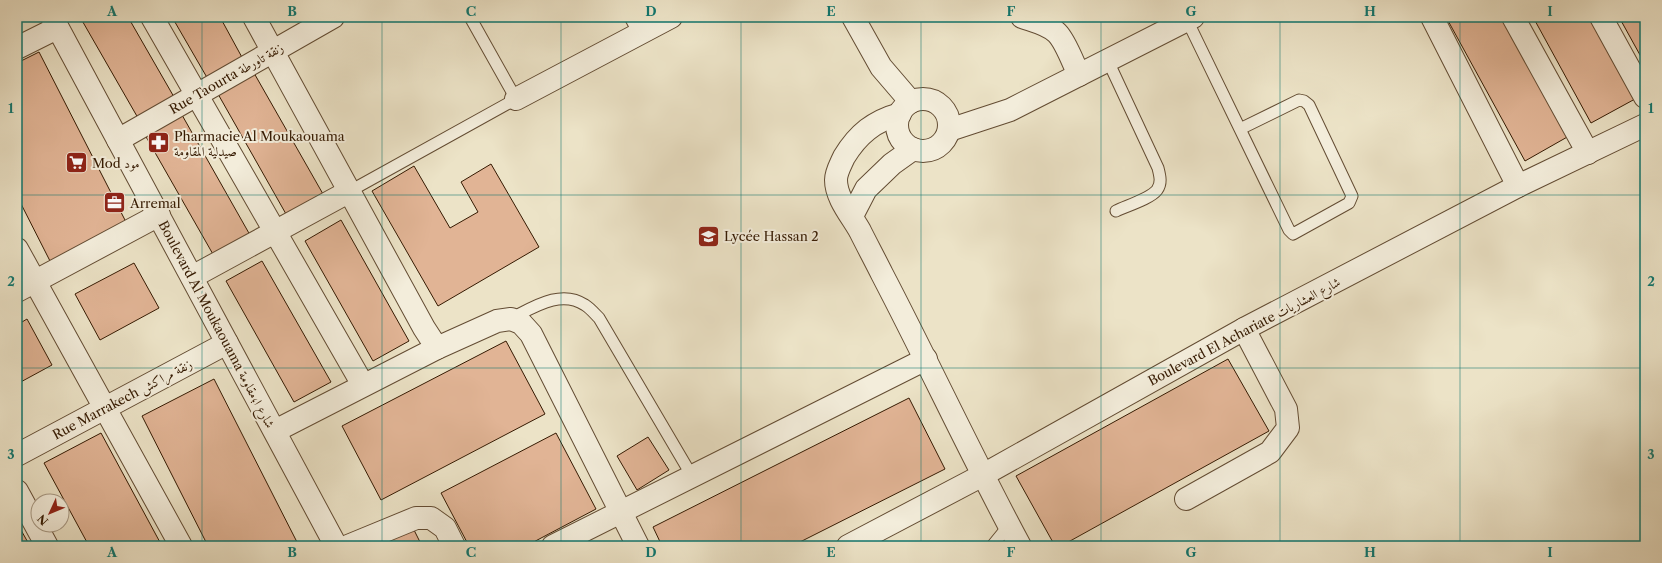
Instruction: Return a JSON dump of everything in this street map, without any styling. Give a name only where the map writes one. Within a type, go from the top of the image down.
[{"type":"street","points":[[152,17],[363,385]]},
{"type":"street","points":[[254,17],[436,348]]},
{"type":"street","name":"Rue Taourta زنقة تاورطة","points":[[118,140],[333,17]]},
{"type":"street","points":[[516,99],[634,26],[672,17]]},
{"type":"street","points":[[853,17],[905,108]]},
{"type":"street","points":[[1022,17],[1056,32],[1062,40],[1079,75]]},
{"type":"street","points":[[1432,17],[1518,186]]},
{"type":"street","points":[[1513,17],[1588,153]]},
{"type":"street","points":[[1601,17],[1645,97]]},
{"type":"street","points":[[949,130],[1010,110],[1108,61],[1189,18]]},
{"type":"street","points":[[17,48],[54,22]]},
{"type":"street","name":"Boulevard Al Moukaouama شارع ا؛مقاومة","points":[[54,22],[336,546]]},
{"type":"street","points":[[905,108],[897,124],[899,134],[904,143],[913,149],[924,151],[936,148],[944,141],[949,130],[949,118],[943,108],[934,101],[922,99],[884,119],[860,135],[849,148],[840,165],[836,179],[839,194],[852,216],[926,359],[1020,546]]},
{"type":"street","name":"Boulevard El Achariate شارع العشاريات","points":[[848,546],[983,475],[1244,329],[1518,186],[1645,125]]},
{"type":"street","points":[[852,216],[866,189],[892,164],[913,149]]},
{"type":"street","points":[[192,277],[350,192]]},
{"type":"street","points":[[26,287],[158,215]]},
{"type":"street","points":[[17,249],[26,287],[105,408],[181,546]]},
{"type":"street","points":[[275,431],[436,348],[497,321],[511,319],[521,323],[530,334],[572,413],[638,546]]},
{"type":"street","points":[[1186,499],[1270,452],[1288,428],[1286,409],[1244,329]]},
{"type":"street","name":"Rue Marrakech زنقة مراكش","points":[[17,455],[227,343]]},
{"type":"street","points":[[553,546],[926,359]]},
{"type":"street","points":[[17,491],[47,546]]},
{"type":"street","points":[[348,546],[416,518],[431,518],[445,528],[454,546]]},
{"type":"lane","points":[[350,192],[516,99],[470,17]]},
{"type":"lane","points":[[1189,18],[1240,129],[1288,230],[1293,234],[1349,203],[1352,196],[1309,105],[1304,101],[1299,100],[1240,129]]},
{"type":"lane","points":[[1108,61],[1158,168],[1161,179],[1157,190],[1147,197],[1116,211]]},
{"type":"lane","points":[[511,319],[544,302],[571,298],[586,305],[599,318],[692,476]]},
{"type":"lane","points":[[992,546],[1009,525]]},
{"type":"building","points":[[80,17],[128,17],[174,97],[138,118]]},
{"type":"building","points":[[172,17],[220,17],[244,61],[209,81]]},
{"type":"building","points":[[1446,17],[1503,17],[1569,136],[1525,161]]},
{"type":"building","points":[[1533,17],[1590,17],[1635,99],[1591,123]]},
{"type":"building","points":[[1619,17],[1645,17],[1645,64]]},
{"type":"building","points":[[39,52],[126,222],[50,261],[17,196],[17,63]]},
{"type":"building","points":[[254,73],[323,194],[286,214],[218,94]]},
{"type":"building","points":[[182,115],[250,235],[214,256],[145,135]]},
{"type":"building","points":[[491,164],[539,247],[438,306],[372,191],[414,166],[450,228],[478,212],[461,182]]},
{"type":"building","points":[[341,220],[409,341],[373,361],[305,241]]},
{"type":"building","points":[[262,261],[331,382],[294,402],[226,281]]},
{"type":"building","points":[[134,263],[159,308],[100,340],[75,294]]},
{"type":"building","points":[[27,319],[52,365],[17,384],[17,325]]},
{"type":"building","points":[[506,341],[545,414],[381,500],[342,426]]},
{"type":"building","points":[[1228,359],[1269,431],[1061,546],[1055,546],[1016,476]]},
{"type":"building","points":[[214,379],[299,546],[208,546],[142,416]]},
{"type":"building","points":[[909,398],[945,469],[792,546],[662,546],[653,527]]},
{"type":"building","points":[[101,433],[162,546],[89,546],[70,511],[70,493],[60,493],[44,463]]},
{"type":"building","points":[[556,433],[596,509],[526,546],[469,546],[441,493]]},
{"type":"building","points":[[648,437],[669,470],[637,490],[617,456]]},
{"type":"building","points":[[17,523],[30,546],[17,546]]},
{"type":"building","points":[[413,528],[422,546],[377,546]]},
{"type":"place","name":"Pharmacie Al Moukaouama صيدلية المقاومة","points":[[158,143]]},
{"type":"place","name":"Mod مود","points":[[76,163]]},
{"type":"place","name":"Arremal","points":[[115,203]]},
{"type":"place","name":"Lycée Hassan 2","points":[[709,236]]}]
